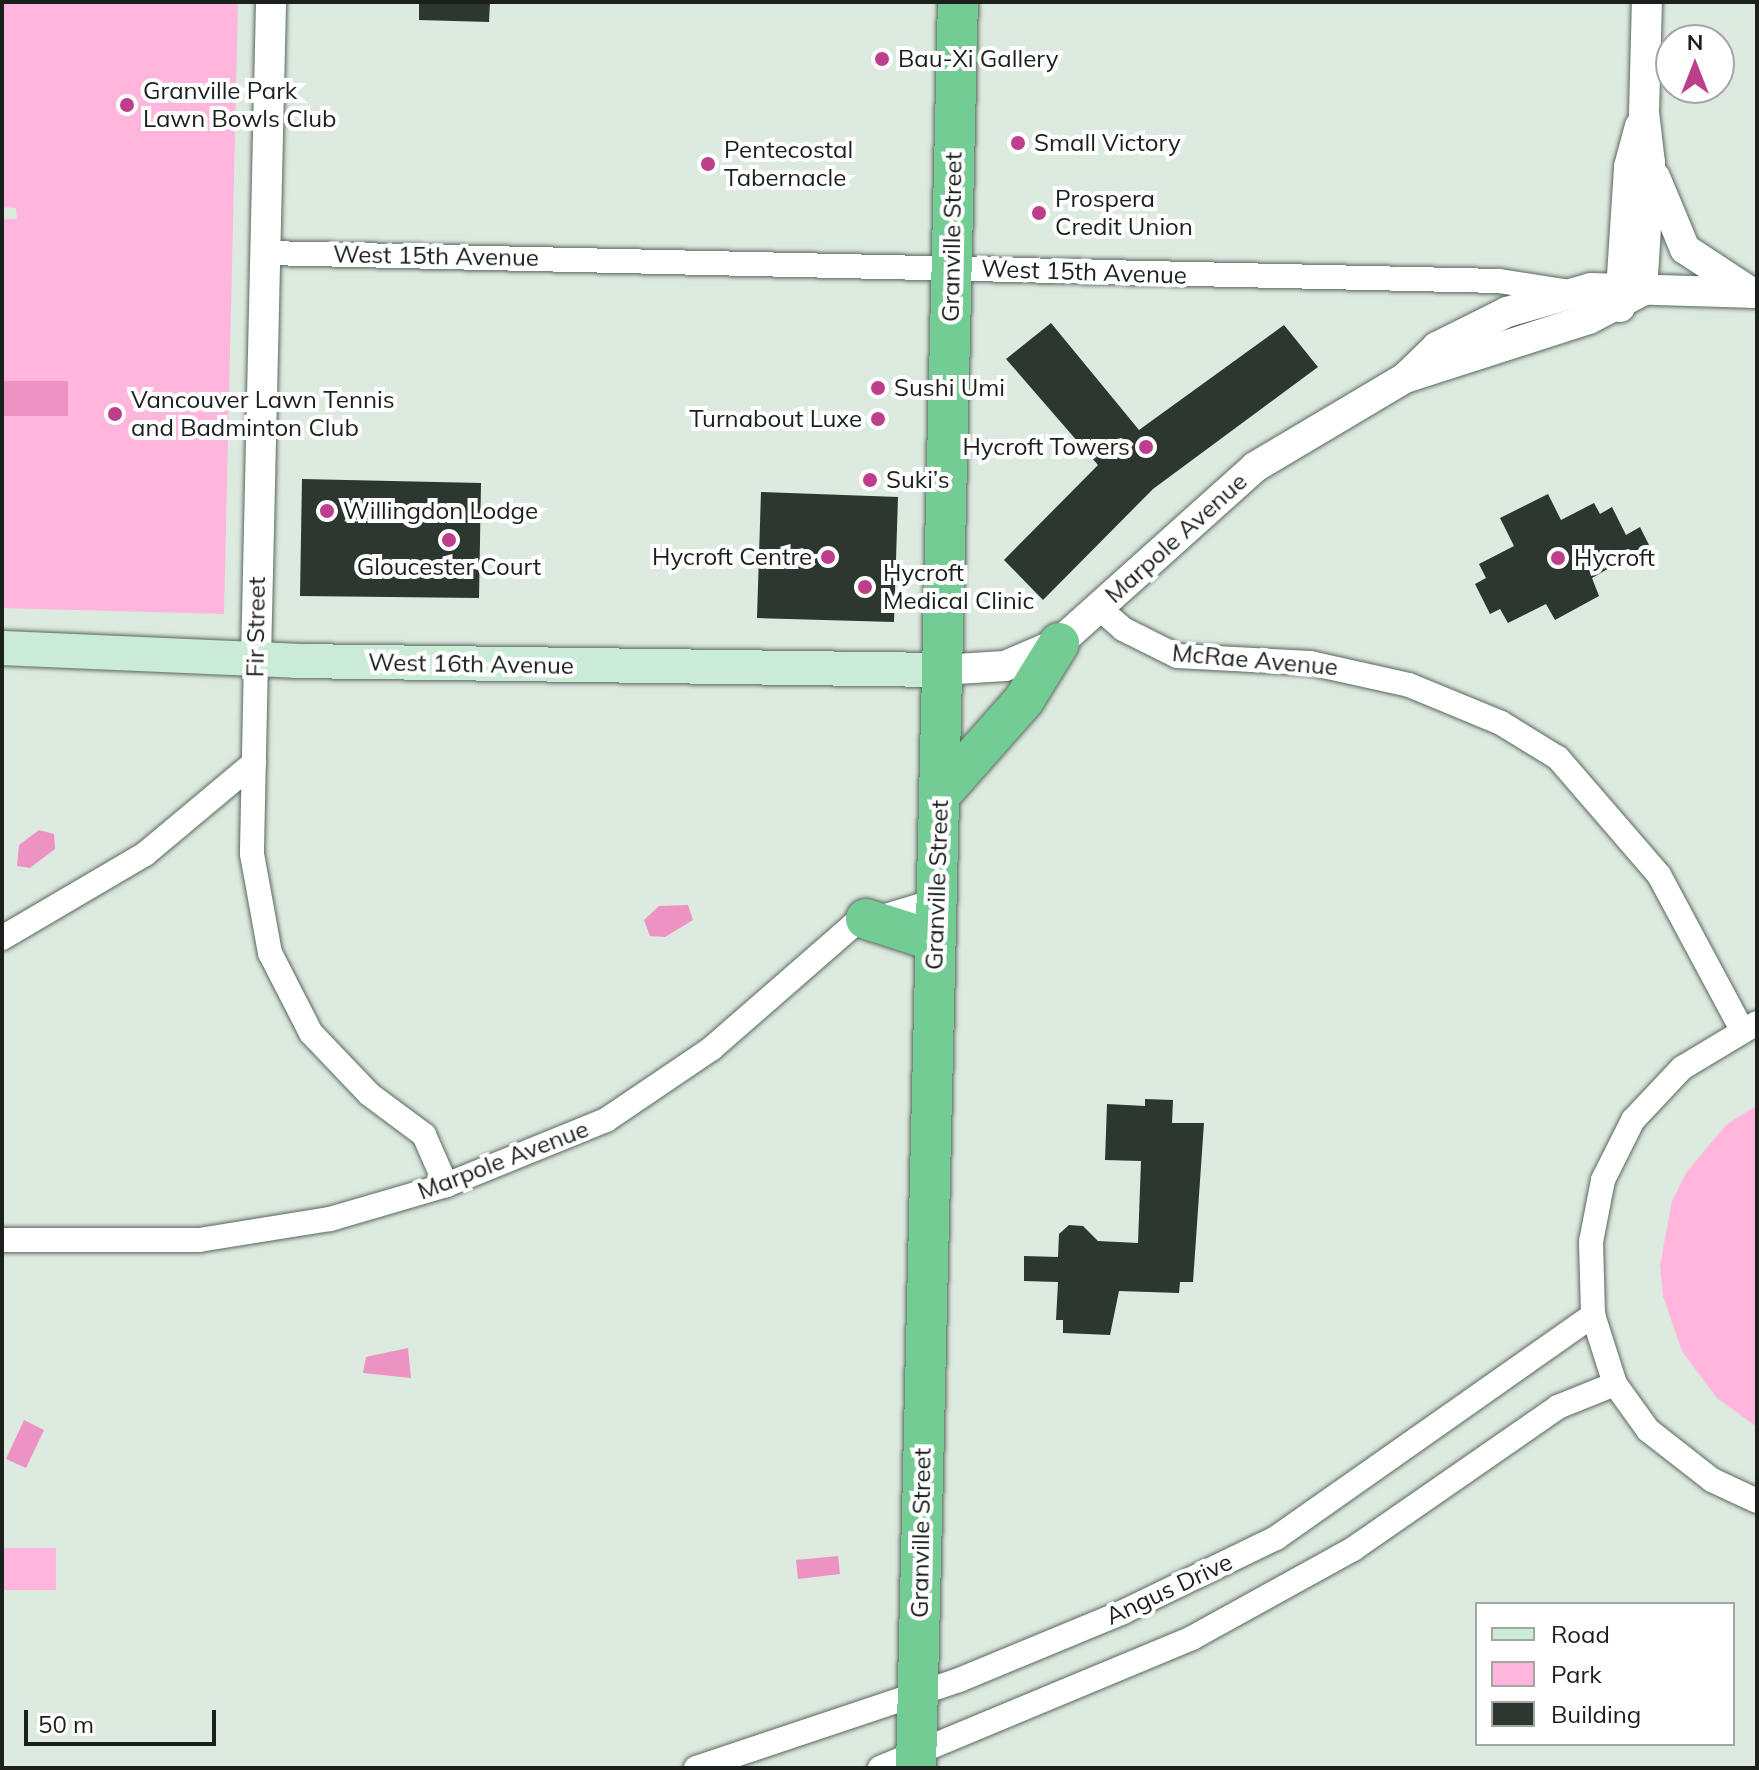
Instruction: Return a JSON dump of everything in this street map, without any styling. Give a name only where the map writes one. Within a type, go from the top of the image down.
[{"type":"highway","name":"Granville Street","points":[[904,1764],[917,1696],[958,2]]},
{"type":"highway","points":[[940,795],[1024,700],[1059,643]]},
{"type":"highway","points":[[866,919],[935,941]]},
{"type":"main road","name":"West 16th Avenue","points":[[2,648],[256,659],[941,670]]},
{"type":"street","name":"Fir Street","points":[[271,2],[252,854],[270,953],[311,1033],[369,1094],[424,1135],[446,1185]]},
{"type":"street","points":[[1647,2],[1644,113],[1650,163],[1685,249],[1754,293]]},
{"type":"street","points":[[1627,295],[1629,167],[1644,113]]},
{"type":"street","points":[[1627,295],[1650,163]]},
{"type":"street","name":"West 15th Avenue","points":[[266,253],[1499,281],[1563,291],[1627,295],[1754,293]]},
{"type":"street","name":"Marpole Avenue","points":[[941,670],[1005,666],[1059,643],[1255,467],[1405,378],[1437,347],[1563,291]]},
{"type":"street","name":"Marpole Avenue","points":[[1405,378],[1447,369],[1627,295]]},
{"type":"street","name":"McRae Avenue","points":[[1099,608],[1123,629],[1177,656],[1299,661],[1409,685],[1501,723],[1558,758],[1659,875],[1749,1026]]},
{"type":"street","points":[[2,938],[145,854],[254,763]]},
{"type":"street","name":"Marpole Avenue","points":[[2,1240],[199,1240],[330,1219],[446,1185],[606,1120],[711,1049],[866,919],[936,901]]},
{"type":"street","points":[[1749,1026],[1682,1068],[1633,1120],[1603,1180],[1591,1242],[1593,1315],[1615,1384],[1648,1430],[1712,1480],[1757,1501]]},
{"type":"street","name":"Angus Drive","points":[[696,1768],[917,1696],[1123,1612],[1276,1538],[1593,1315]]},
{"type":"street","name":"Angus Drive","points":[[904,1764],[1192,1638],[1353,1549],[1558,1407],[1615,1384]]},
{"type":"green space","name":"Vancouver Lawn Tennis and Badminton Club","points":[[2,2],[238,2],[224,614],[2,608],[2,219],[17,219],[16,208],[2,207]]},
{"type":"green space","points":[[1757,1105],[1757,1427],[1717,1398],[1682,1351],[1663,1296],[1660,1265],[1672,1201],[1686,1173],[1726,1125]]},
{"type":"green space","points":[[2,1548],[56,1548],[56,1590],[2,1590]]},
{"type":"shaded area","points":[[2,381],[68,381],[68,416],[2,416]]},
{"type":"shaded area","points":[[39,830],[54,834],[55,849],[30,868],[17,866],[19,845]]},
{"type":"shaded area","points":[[688,905],[693,920],[665,937],[650,936],[644,920],[659,906]]},
{"type":"shaded area","points":[[408,1348],[411,1378],[363,1373],[366,1357]]},
{"type":"shaded area","points":[[24,1420],[44,1430],[26,1468],[6,1459]]},
{"type":"shaded area","points":[[838,1556],[840,1574],[798,1579],[796,1560]]},
{"type":"building","points":[[419,2],[490,2],[489,22],[419,20]]},
{"type":"building","name":"Hycroft Towers","points":[[1051,323],[1139,430],[1284,325],[1318,367],[1153,489],[1043,600],[1004,560],[1098,465],[1006,359]]},
{"type":"building","points":[[302,479],[481,483],[479,598],[300,596]]},
{"type":"building","name":"Hycroft Centre","points":[[761,492],[898,497],[894,622],[757,618]]},
{"type":"building","name":"Hycroft","points":[[1548,494],[1561,520],[1594,503],[1600,514],[1612,507],[1626,535],[1640,527],[1649,545],[1592,578],[1599,596],[1555,620],[1546,604],[1508,623],[1500,609],[1490,614],[1475,584],[1486,578],[1479,564],[1514,546],[1500,518]]},
{"type":"building","points":[[1145,1099],[1173,1100],[1172,1123],[1204,1123],[1193,1282],[1180,1282],[1179,1293],[1119,1291],[1110,1335],[1063,1333],[1063,1320],[1056,1320],[1058,1282],[1024,1281],[1024,1256],[1058,1257],[1059,1234],[1069,1225],[1083,1226],[1098,1241],[1138,1243],[1141,1161],[1105,1160],[1107,1104],[1145,1106]]},
{"type":"place","name":"Bau-Xi Gallery","points":[[882,59]]},
{"type":"place","name":"Granville Park Lawn Bowls Club","points":[[127,105]]},
{"type":"place","name":"Small Victory","points":[[1018,143]]},
{"type":"place","name":"Pentecostal Tabernacle","points":[[708,164]]},
{"type":"place","name":"Prospera Credit Union","points":[[1039,213]]},
{"type":"place","name":"Sushi Umi","points":[[878,388]]},
{"type":"place","name":"Vancouver Lawn Tennis and Badminton Club","points":[[115,414]]},
{"type":"place","name":"Turnabout Luxe","points":[[878,419]]},
{"type":"place","name":"Hycroft Towers","points":[[1146,447]]},
{"type":"place","name":"Suki’s","points":[[870,480]]},
{"type":"place","name":"Willingdon Lodge","points":[[327,511]]},
{"type":"place","name":"Gloucester Court","points":[[449,540]]},
{"type":"place","name":"Hycroft Centre","points":[[828,557]]},
{"type":"place","name":"Hycroft","points":[[1558,558]]},
{"type":"place","name":"Hycroft Medical Clinic","points":[[865,587]]}]
